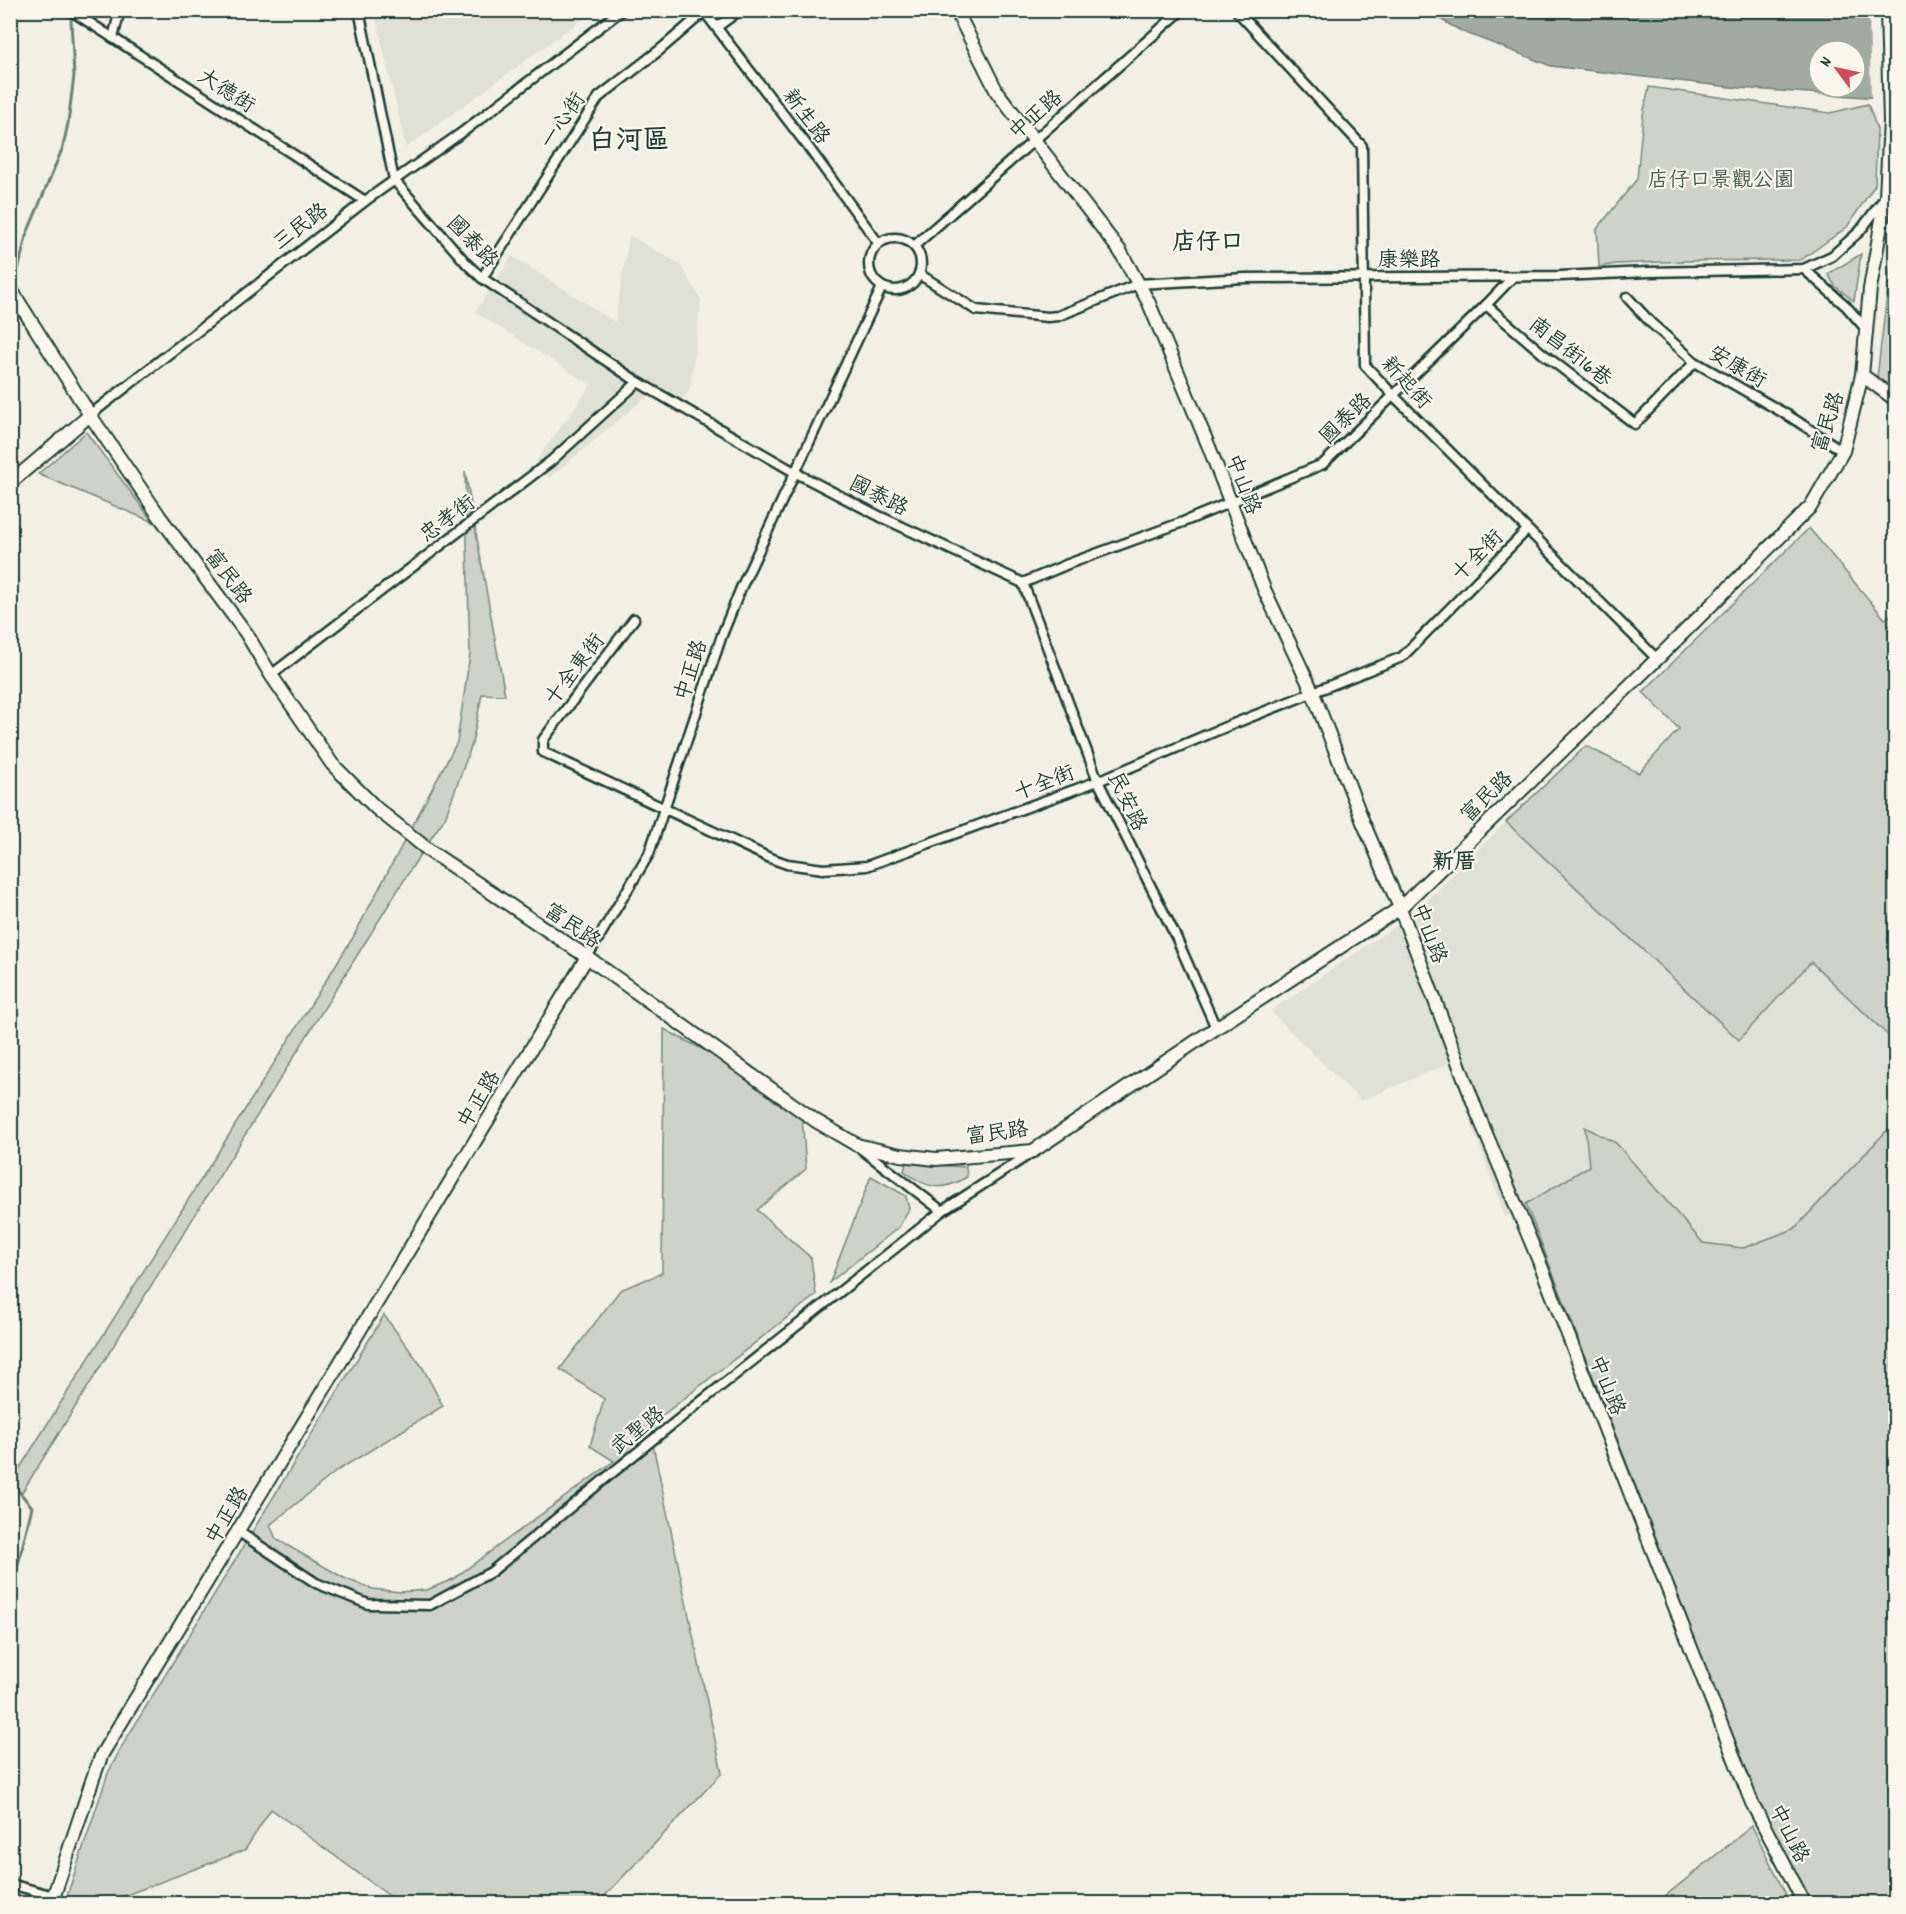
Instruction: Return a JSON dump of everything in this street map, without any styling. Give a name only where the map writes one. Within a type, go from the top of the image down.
[{"type":"main road","name":"中山路","points":[[956,10],[997,92],[1120,251],[1148,302],[1264,589],[1313,693],[1363,822],[1400,908],[1477,1112],[1539,1261],[1748,1792],[1805,1904]]},
{"type":"main road","name":"富民路","points":[[10,288],[90,415],[160,517],[246,633],[271,675],[332,764],[376,808],[431,852],[587,957],[816,1121],[857,1145],[900,1155],[936,1159],[1033,1151],[1400,908],[1811,506],[1843,451],[1862,375],[1870,290],[1886,196],[1890,121],[1887,10]]},
{"type":"main road","points":[[1862,375],[1896,400]]},
{"type":"main road","name":"三民路","points":[[10,483],[90,415]]},
{"type":"main road","name":"中正路","points":[[52,1900],[102,1754],[587,957]]},
{"type":"street","name":"大德街","points":[[70,10],[364,201]]},
{"type":"street","points":[[113,38],[120,10]]},
{"type":"street","points":[[359,10],[393,180]]},
{"type":"street","name":"三民路","points":[[90,415],[364,201],[464,131],[622,10]]},
{"type":"street","points":[[717,27],[740,10]]},
{"type":"street","name":"中正路","points":[[914,246],[1182,10]]},
{"type":"street","name":"新起街","points":[[1236,10],[1362,146],[1365,365],[1657,659]]},
{"type":"street","name":"新生路","points":[[704,11],[879,244]]},
{"type":"street","name":"一心街","points":[[482,278],[599,97],[661,50],[704,11]]},
{"type":"street","name":"國泰路","points":[[393,180],[482,278],[638,382],[796,473],[881,517],[1023,583],[1323,465],[1513,277]]},
{"type":"street","name":"康樂路","points":[[920,274],[976,310],[1048,317],[1058,316],[1138,284],[1245,278],[1513,277],[1804,269],[1832,256],[1839,250],[1860,231],[1886,196]]},
{"type":"street","points":[[893,238],[914,246],[921,259],[920,274],[910,286],[904,289],[889,290],[873,278],[870,257],[879,244],[893,238]]},
{"type":"street","points":[[1804,269],[1846,306],[1865,328]]},
{"type":"street","name":"中正路","points":[[587,957],[649,854],[730,613],[882,287]]},
{"type":"street","name":"安康街","points":[[1627,297],[1651,323],[1695,362],[1790,416],[1843,451]]},
{"type":"street","name":"南昌街16巷","points":[[1486,305],[1542,353],[1635,424],[1695,362]]},
{"type":"street","name":"忠孝街","points":[[271,675],[552,461],[638,382]]},
{"type":"street","name":"十全街","points":[[543,740],[543,752],[770,858],[787,864],[840,869],[867,866],[1098,781],[1223,728],[1402,657],[1527,530]]},
{"type":"street","name":"民安路","points":[[1023,583],[1098,781],[1176,938],[1216,1028]]},
{"type":"street","name":"十全東街","points":[[543,740],[634,619]]},
{"type":"street","points":[[857,1145],[942,1211]]},
{"type":"street","name":"武聖路","points":[[238,1532],[316,1583],[368,1604],[430,1605],[490,1572],[942,1211],[1033,1151]]},
{"type":"street","points":[[10,1884],[52,1900]]},
{"type":"shaded area","points":[[374,10],[594,10],[594,11],[406,148]]},
{"type":"shaded area","points":[[1426,11],[1880,11],[1879,98],[1867,97],[1867,39],[1807,39],[1807,93],[1739,88],[1551,66],[1461,31]]},
{"type":"shaded area","points":[[629,235],[680,264],[701,300],[690,389],[677,408],[651,393],[549,478],[536,461],[591,385],[475,312],[512,256],[615,322]]},
{"type":"shaded area","points":[[1506,822],[1739,1040],[1811,962],[1895,1042],[1895,1123],[1794,1229],[1743,1248],[1703,1243],[1616,1143],[1586,1128],[1589,1166],[1505,1217],[1450,1063],[1361,1101],[1270,1011],[1412,915]]},
{"type":"green space","name":"店仔口景觀公園","points":[[1649,87],[1830,113],[1868,104],[1877,129],[1875,185],[1847,227],[1801,260],[1686,261],[1616,264],[1599,267],[1597,229],[1637,179],[1643,115]]},
{"type":"green space","points":[[1895,228],[1895,405],[1875,394]]},
{"type":"green space","points":[[1861,254],[1854,301],[1835,286],[1828,274]]},
{"type":"green space","points":[[86,432],[153,522],[38,474]]},
{"type":"green space","points":[[465,471],[505,695],[482,694],[472,744],[445,818],[21,1494],[11,1482],[352,939],[457,742],[470,654]]},
{"type":"green space","points":[[1809,528],[1885,619],[1895,612],[1895,1042],[1811,962],[1739,1040],[1506,822],[1586,746],[1639,773],[1679,729],[1643,692]]},
{"type":"green space","points":[[664,1029],[751,1075],[802,1117],[806,1169],[757,1210],[811,1258],[816,1295],[649,1426],[722,1773],[598,1903],[399,1903],[271,1809],[245,1850],[108,1902],[65,1902],[108,1773],[122,1746],[384,1315],[423,1368],[443,1406],[338,1470],[270,1525],[276,1539],[344,1578],[372,1589],[400,1592],[427,1590],[453,1579],[614,1461],[590,1446],[604,1399],[560,1369],[620,1290],[662,1273]]},
{"type":"green space","points":[[1895,1122],[1895,1903],[1810,1903],[1760,1806],[1526,1204],[1589,1166],[1585,1127],[1616,1143],[1703,1243],[1743,1248],[1794,1229]]},
{"type":"green space","points":[[906,1163],[966,1167],[967,1177],[941,1187],[927,1185],[904,1171]]},
{"type":"green space","points":[[871,1176],[906,1196],[909,1209],[899,1227],[830,1282]]},
{"type":"green space","points":[[1752,1826],[1790,1903],[1663,1903],[1664,1897]]},
{"type":"pier","points":[[1883,10],[1882,98],[1879,101],[1871,100],[1869,11]]},
{"type":"waterway","points":[[16,280],[26,236],[63,147],[74,76],[71,20]]},
{"type":"waterway","points":[[10,1481],[32,1507],[17,1569],[15,1615],[10,1629]]},
{"type":"district","name":"白河區","points":[[629,139]]},
{"type":"district","name":"店仔口","points":[[1208,241]]},
{"type":"district","name":"新厝","points":[[1454,860]]}]
